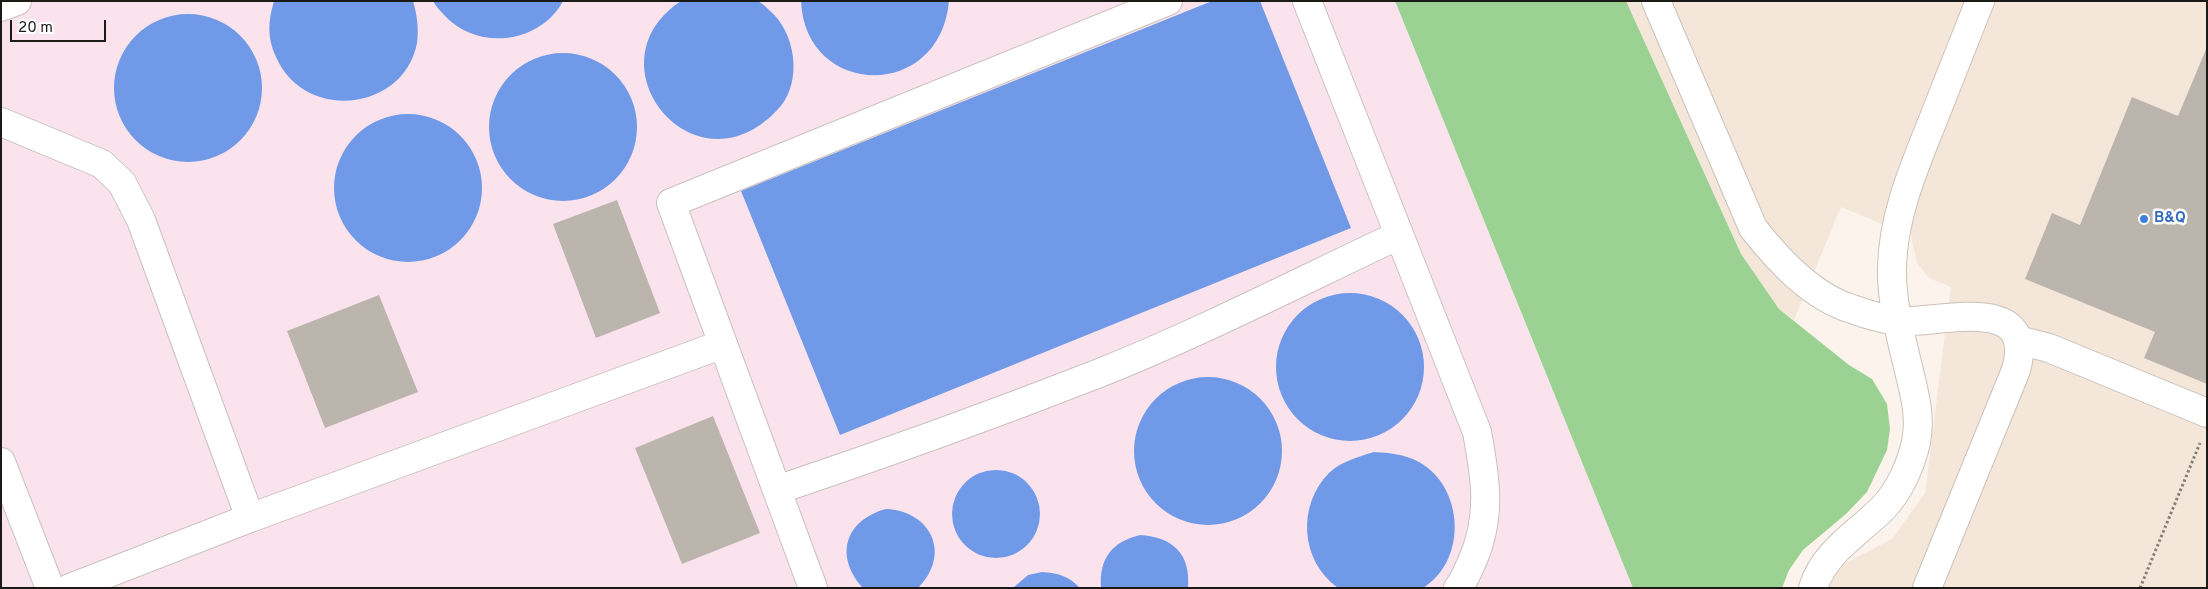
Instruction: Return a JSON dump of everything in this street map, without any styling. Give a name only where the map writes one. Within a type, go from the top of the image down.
[{"type":"street","points":[[1,8],[17,1]]},
{"type":"street","points":[[806,586],[777,490],[672,203],[1168,1]]},
{"type":"street","points":[[1307,1],[1477,432],[1485,473],[1486,511],[1479,546],[1458,588]]},
{"type":"street","points":[[1656,1],[1753,228],[1773,254],[1809,287],[1850,309],[1898,321],[1958,316],[1985,317],[2007,326],[2018,340],[2020,351],[2016,370],[1927,588]]},
{"type":"street","points":[[1813,588],[1823,566],[1836,549],[1883,508],[1895,492],[1912,456],[1918,424],[1918,412],[1898,321],[1892,266],[1899,218],[1910,179],[1980,1]]},
{"type":"street","points":[[1,122],[102,164],[122,183],[141,220],[250,518]]},
{"type":"street","points":[[777,490],[872,458],[1098,373],[1203,327],[1399,235]]},
{"type":"street","points":[[2018,340],[2049,348],[2205,424]]},
{"type":"street","points":[[81,586],[250,518],[723,344]]},
{"type":"street","points":[[1,462],[50,588]]},
{"type":"path","points":[[2140,588],[2205,424]]},
{"type":"shaded area","points":[[1,1],[1395,1],[1633,588],[1,588]]},
{"type":"shaded area","points":[[1626,1],[2207,1],[2207,588],[1829,588],[1833,577],[1842,565],[1892,539],[1925,493],[1951,287],[1929,278],[1917,263],[1911,236],[1841,207],[1794,320],[1779,309],[1741,254]]},
{"type":"green space","points":[[1395,1],[1626,1],[1741,254],[1779,309],[1849,365],[1872,379],[1887,404],[1890,429],[1887,450],[1867,492],[1846,514],[1803,550],[1789,570],[1782,588],[1633,588]]},
{"type":"water","points":[[274,1],[413,1],[416,11],[417,43],[408,66],[393,83],[374,95],[352,100],[329,99],[308,92],[290,78],[276,57],[269,29]]},
{"type":"water","points":[[433,1],[563,1],[553,15],[540,26],[524,34],[508,38],[491,38],[474,34],[459,27],[445,16]]},
{"type":"water","points":[[681,1],[757,1],[778,19],[785,30],[793,56],[792,83],[780,107],[748,132],[716,139],[687,131],[663,113],[648,87],[644,57],[654,27]]},
{"type":"water","points":[[801,1],[949,1],[940,34],[923,57],[899,71],[873,75],[847,70],[825,56],[808,33]]},
{"type":"water","points":[[1212,1],[1260,1],[1351,228],[840,435],[741,191]]},
{"type":"water","points":[[188,14],[216,19],[241,35],[257,60],[262,88],[257,116],[241,141],[216,157],[188,162],[160,157],[135,141],[119,116],[114,88],[119,60],[135,35],[160,19]]},
{"type":"water","points":[[563,53],[591,58],[616,74],[632,99],[637,127],[632,155],[616,180],[591,196],[563,201],[535,196],[510,180],[494,155],[489,127],[494,99],[510,74],[535,58]]},
{"type":"water","points":[[408,114],[423,115],[436,119],[461,135],[477,160],[481,173],[481,203],[477,216],[461,241],[436,257],[423,261],[408,262],[393,261],[380,257],[355,241],[339,216],[335,203],[334,188],[335,173],[339,160],[355,135],[380,119],[393,115]]},
{"type":"water","points":[[1350,293],[1378,298],[1403,314],[1419,339],[1424,367],[1419,395],[1403,420],[1378,436],[1350,441],[1322,436],[1297,420],[1281,395],[1276,367],[1281,339],[1297,314],[1322,298]]},
{"type":"water","points":[[1208,377],[1223,378],[1236,382],[1261,398],[1277,423],[1281,436],[1281,466],[1277,479],[1261,504],[1236,520],[1223,524],[1208,525],[1193,524],[1180,520],[1155,504],[1139,479],[1135,466],[1134,451],[1135,436],[1139,423],[1155,398],[1180,382],[1193,378]]},
{"type":"water","points":[[1374,452],[1391,453],[1419,462],[1434,473],[1445,488],[1452,505],[1455,524],[1448,560],[1438,576],[1423,588],[1338,588],[1325,577],[1316,563],[1310,548],[1307,532],[1308,516],[1319,486],[1329,473],[1339,465]]},
{"type":"water","points":[[996,470],[1013,473],[1021,477],[1033,489],[1037,497],[1040,514],[1037,531],[1033,539],[1021,551],[1013,555],[996,558],[979,555],[971,551],[959,539],[955,531],[952,514],[955,497],[959,489],[971,477],[979,473]]},
{"type":"water","points":[[886,509],[915,517],[932,536],[935,549],[934,562],[928,575],[918,588],[863,588],[854,576],[849,564],[848,541],[853,530],[861,521],[872,514]]},
{"type":"water","points":[[1140,535],[1162,539],[1177,550],[1183,557],[1186,566],[1188,588],[1101,588],[1102,568],[1109,553],[1122,542]]},
{"type":"water","points":[[1042,572],[1063,576],[1080,588],[1013,588],[1028,575]]},
{"type":"building","name":"B&Q","points":[[2207,47],[2207,384],[2144,358],[2155,332],[2025,279],[2052,213],[2080,225],[2132,97],[2178,116]]},
{"type":"building","points":[[617,200],[660,313],[596,338],[553,224]]},
{"type":"building","points":[[379,295],[418,392],[325,428],[287,331]]},
{"type":"building","points":[[713,416],[760,533],[682,564],[635,448]]},
{"type":"place","name":"B&Q","points":[[2144,219]]}]
